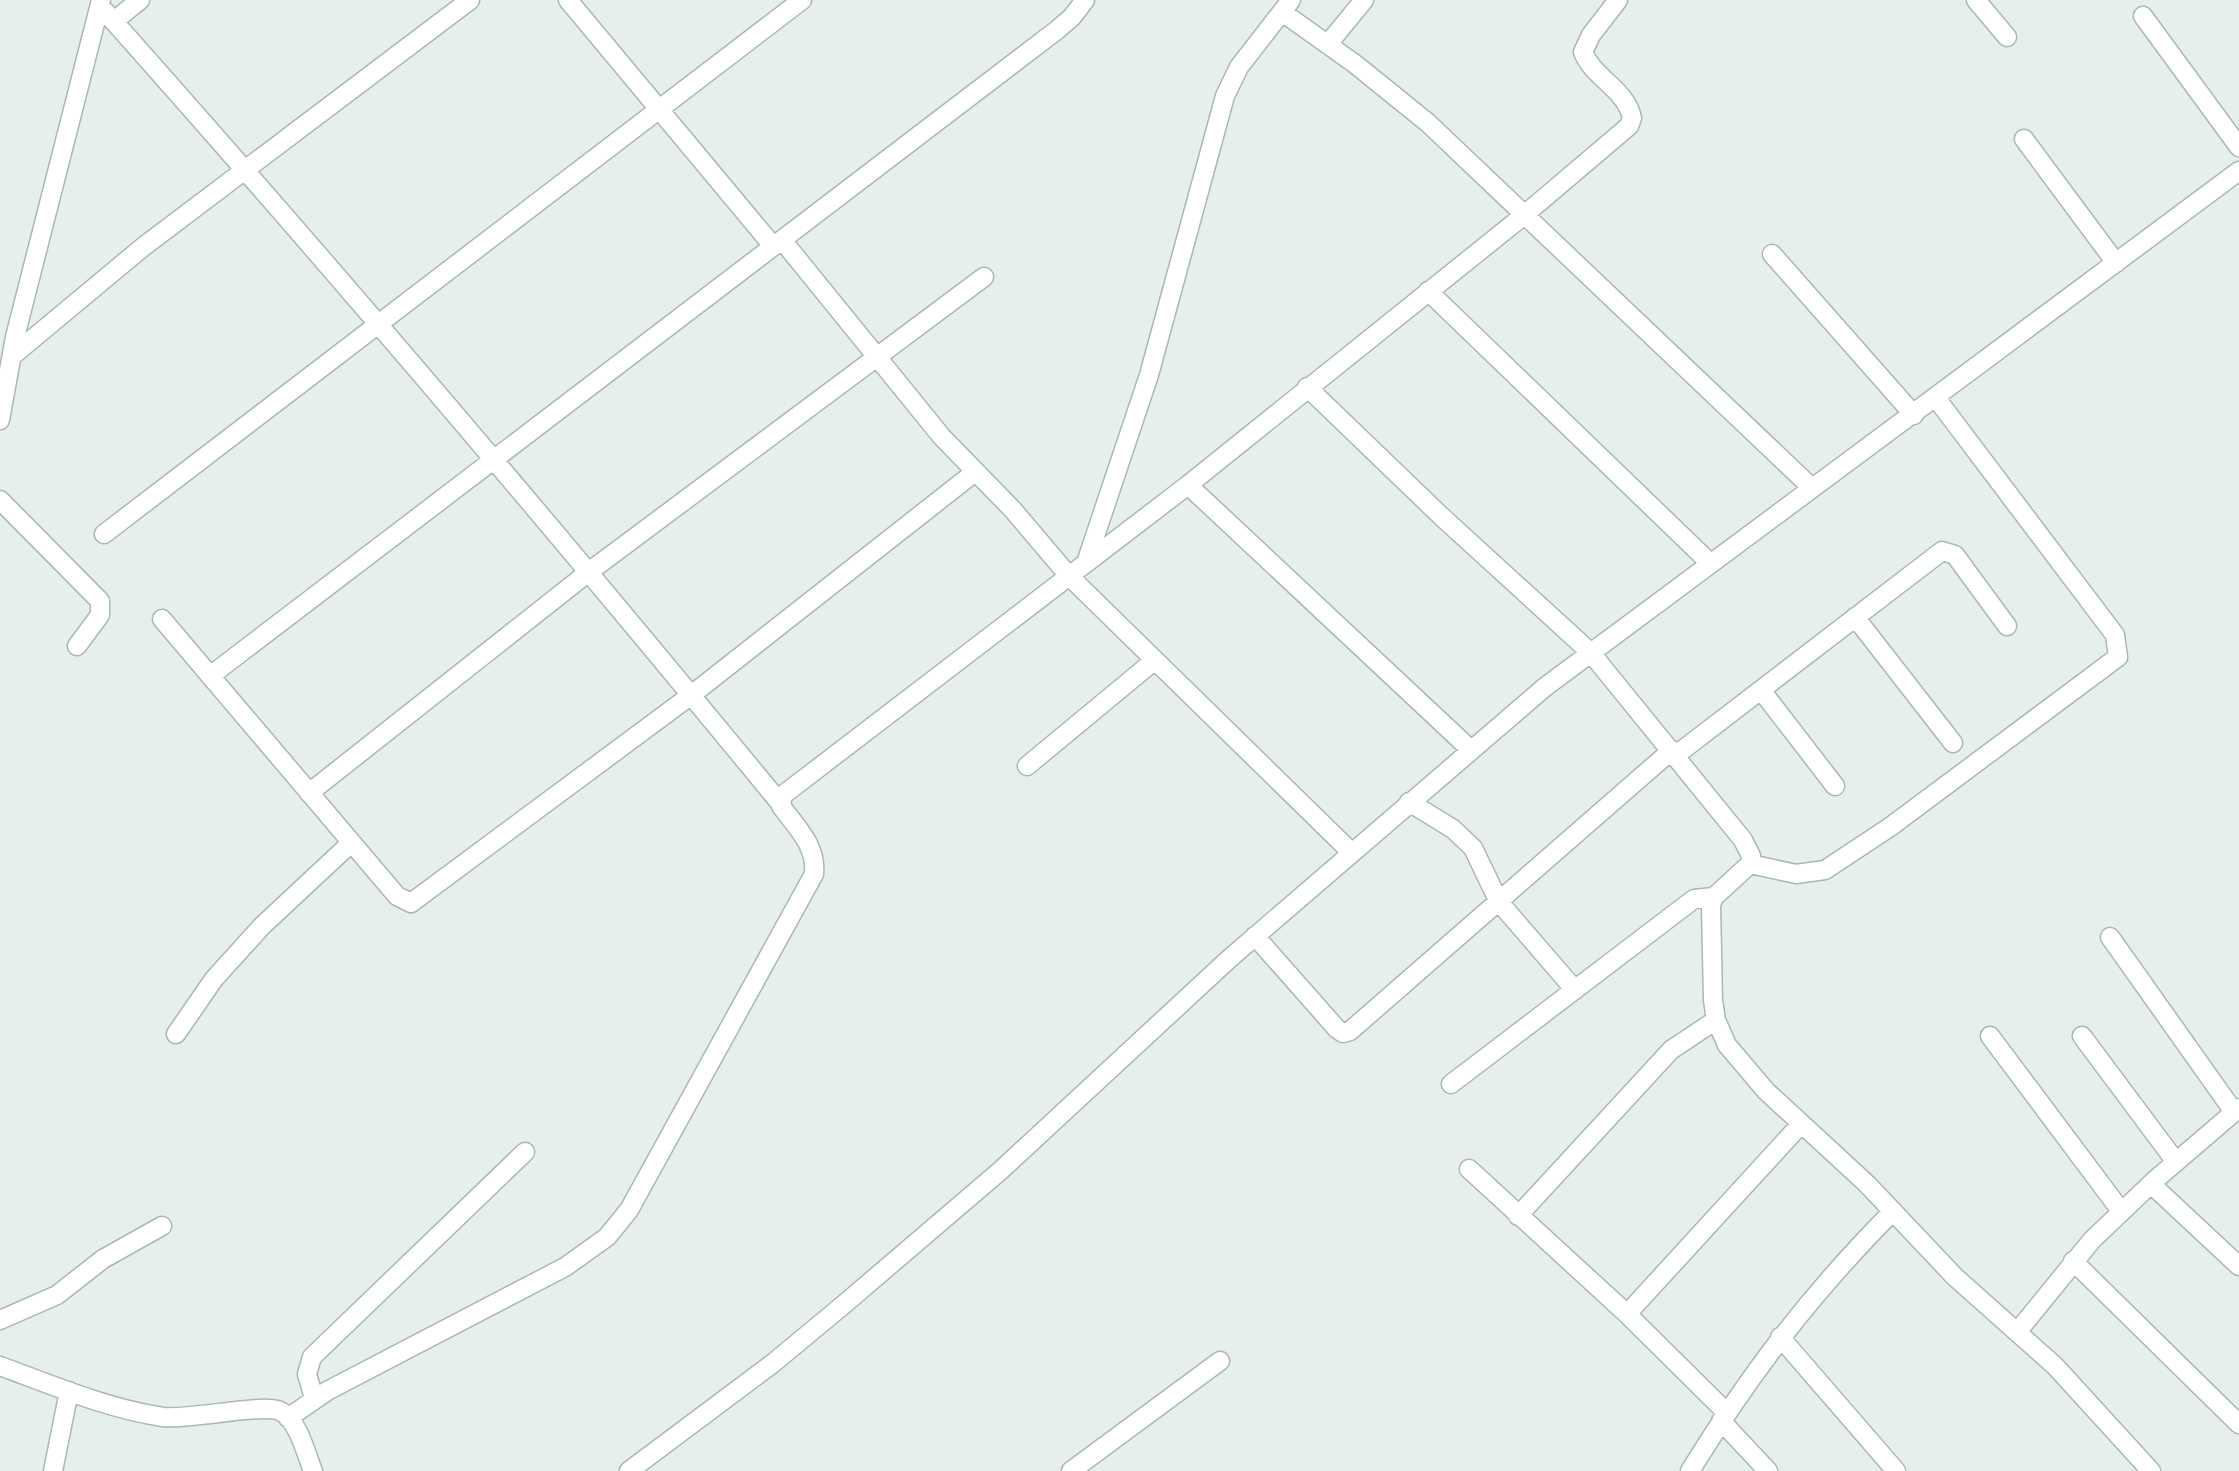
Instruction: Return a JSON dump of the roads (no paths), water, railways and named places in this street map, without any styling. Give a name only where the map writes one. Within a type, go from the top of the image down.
[{"type":"street","points":[[114,21],[141,0]]},
{"type":"street","points":[[12,356],[143,247],[247,172],[470,0]]},
{"type":"street","points":[[568,0],[876,356],[942,437],[1013,509],[1069,576],[1351,852]]},
{"type":"street","points":[[104,534],[802,0]]},
{"type":"street","points":[[210,676],[1057,30],[1072,18],[1085,0]]},
{"type":"street","points":[[1328,44],[1364,0]]},
{"type":"street","points":[[780,803],[789,790],[1188,485],[1523,216],[1629,126],[1632,118],[1624,99],[1592,66],[1583,52],[1591,34],[1618,0]]},
{"type":"street","points":[[1976,0],[2007,37]]},
{"type":"street","points":[[101,3],[590,571],[780,803],[811,847],[816,860],[814,874],[697,1090],[620,1223],[565,1267],[314,1398],[288,1418]]},
{"type":"street","points":[[0,420],[12,356],[101,3]]},
{"type":"street","points":[[1086,563],[1149,374],[1225,96],[1239,67],[1287,6],[1328,44],[1428,123],[1523,216],[1671,351],[1812,488]]},
{"type":"street","points":[[2143,16],[2239,147]]},
{"type":"street","points":[[2024,139],[2116,263]]},
{"type":"street","points":[[628,1471],[772,1364],[871,1282],[1000,1171],[1255,936],[1351,852],[1591,653],[2239,171]]},
{"type":"street","points":[[1772,254],[1914,415]]},
{"type":"street","points":[[309,793],[590,571],[984,276]]},
{"type":"street","points":[[1429,291],[1710,563]]},
{"type":"street","points":[[1307,387],[1441,516],[1591,653],[1743,840],[1751,856],[1750,864],[1714,897],[1710,917],[1716,1020],[1727,1045],[1752,1076],[1893,1211],[1955,1277],[2055,1366],[2151,1471]]},
{"type":"street","points":[[1750,864],[1796,874],[1825,870],[1890,827],[2118,657],[2115,635],[1936,398]]},
{"type":"street","points":[[162,619],[397,896],[411,902],[690,696],[975,472]]},
{"type":"street","points":[[1188,485],[1471,750]]},
{"type":"street","points":[[0,500],[100,601],[100,615],[77,646]]},
{"type":"street","points":[[1255,936],[1343,1033],[1356,1028],[1674,753],[1942,551],[1955,555],[2007,626]]},
{"type":"street","points":[[1856,617],[1953,743]]},
{"type":"street","points":[[1027,766],[1155,660]]},
{"type":"street","points":[[1761,690],[1835,786]]},
{"type":"street","points":[[1409,802],[1453,829],[1473,848],[1499,902],[1571,985]]},
{"type":"street","points":[[176,1034],[214,979],[244,946],[351,843]]},
{"type":"street","points":[[1451,1084],[1571,985],[1694,899],[1714,897]]},
{"type":"street","points":[[2018,1331],[2073,1261],[2121,1211],[2236,1110],[2110,937]]},
{"type":"street","points":[[1518,1216],[1671,1050],[1716,1020]]},
{"type":"street","points":[[1990,1036],[2121,1211]]},
{"type":"street","points":[[2082,1036],[2176,1162]]},
{"type":"street","points":[[1627,1314],[1801,1124]]},
{"type":"street","points":[[314,1398],[307,1374],[312,1357],[525,1152]]},
{"type":"street","points":[[1469,1169],[1627,1314],[1724,1416],[1768,1471]]},
{"type":"street","points":[[2151,1184],[2239,1266]]},
{"type":"street","points":[[1690,1471],[1724,1416],[1780,1336],[1822,1285],[1893,1211]]},
{"type":"street","points":[[0,1320],[57,1295],[103,1259],[162,1226]]},
{"type":"street","points":[[2073,1261],[2239,1424]]},
{"type":"street","points":[[1780,1336],[1896,1471]]},
{"type":"street","points":[[1071,1471],[1220,1361]]},
{"type":"street","points":[[0,1366],[69,1391],[164,1417],[192,1418],[265,1409],[280,1411],[288,1418],[313,1471]]},
{"type":"street","points":[[52,1471],[69,1391]]}]
